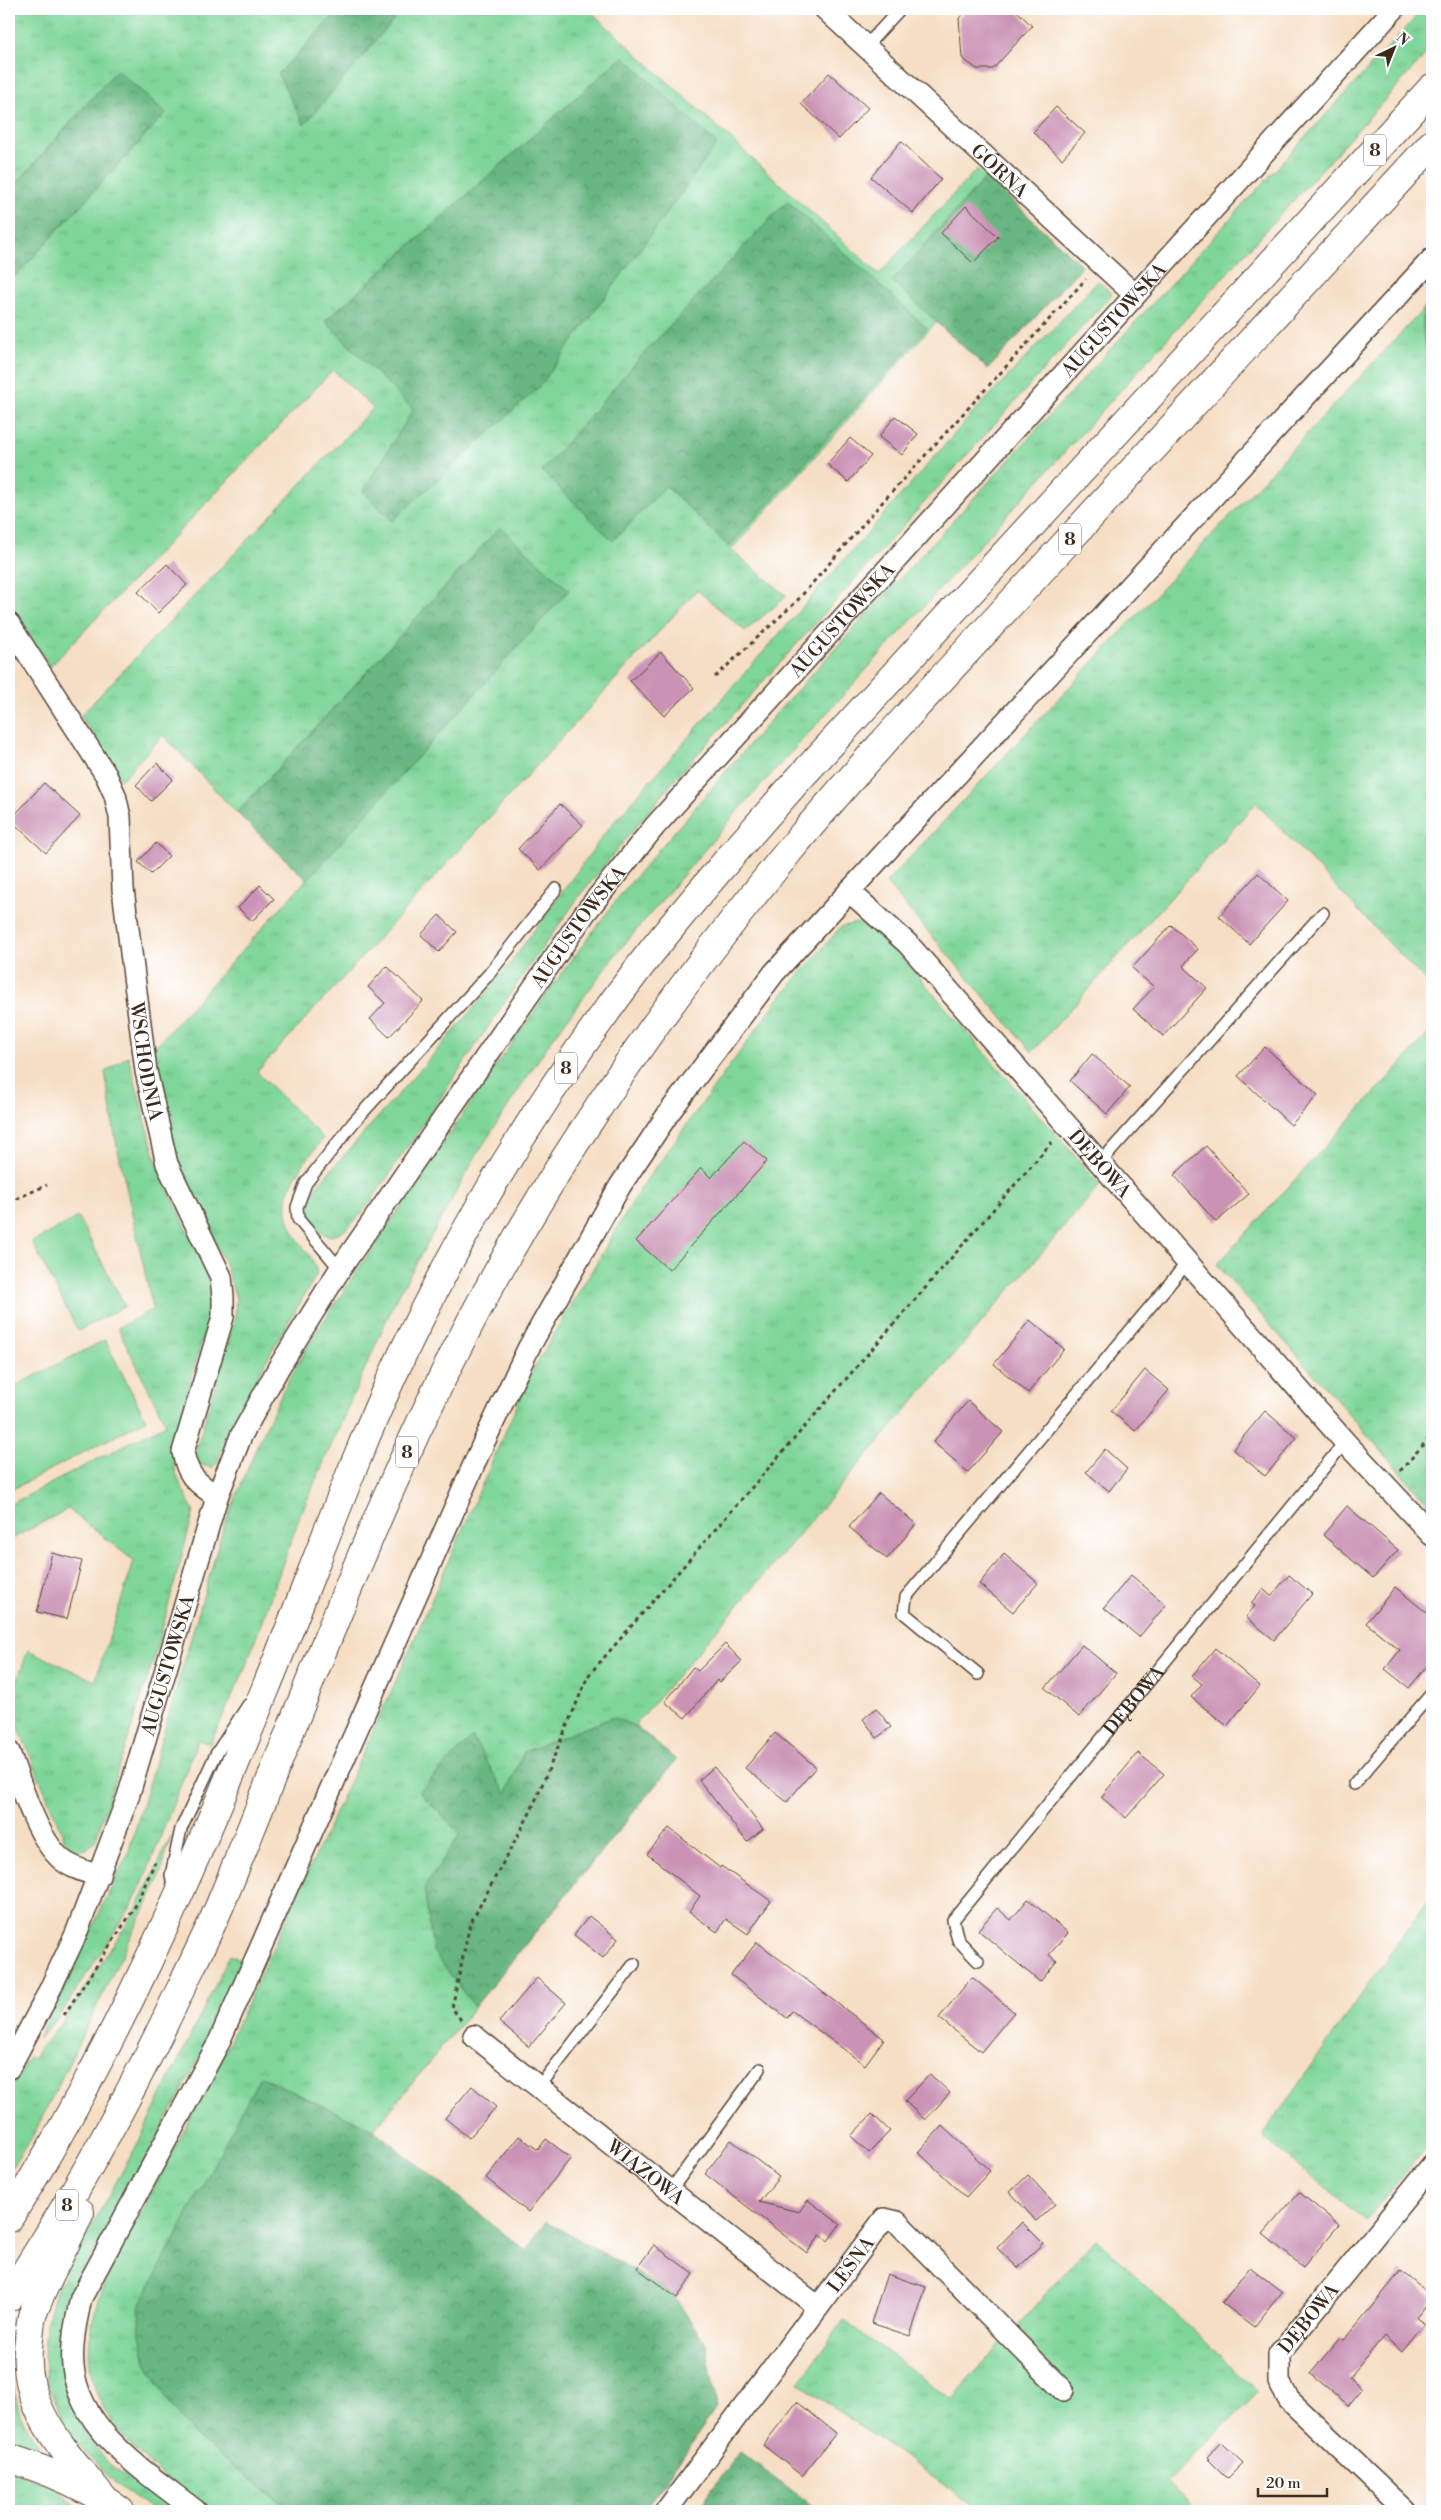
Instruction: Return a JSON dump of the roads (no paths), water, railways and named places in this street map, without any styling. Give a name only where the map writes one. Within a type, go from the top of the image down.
[{"type":"highway","name":"8","points":[[9,2218],[82,2096],[176,1902],[267,1686],[343,1490],[403,1353],[457,1247],[505,1163],[543,1102],[592,1031],[642,964],[706,885],[796,782],[1432,88]]},
{"type":"highway","name":"8","points":[[9,2297],[42,2246],[121,2110],[218,1910],[348,1588],[423,1416],[482,1300],[557,1168],[596,1107],[683,985],[798,841],[901,724],[1432,144]]},
{"type":"highway","points":[[111,2504],[53,2435],[40,2413],[30,2389],[26,2359],[32,2315],[73,2228],[121,2110]]},
{"type":"highway","points":[[9,2458],[48,2470],[111,2504]]},
{"type":"street","name":"GÓRNA","points":[[825,9],[1134,294]]},
{"type":"street","name":"AUGUSTOWSKA","points":[[9,2068],[43,2004],[99,1876],[128,1797],[217,1497],[241,1436],[279,1367],[340,1270],[585,913],[655,826],[1134,294],[1394,9]]},
{"type":"street","points":[[196,2511],[116,2447],[95,2423],[81,2394],[73,2368],[74,2330],[81,2298],[218,2044],[483,1444],[528,1349],[620,1186],[668,1114],[774,973],[1432,259]]},
{"type":"street","name":"WSCHODNIA","points":[[9,624],[106,775],[115,794],[120,817],[123,889],[146,1071],[167,1164],[221,1277],[223,1318],[183,1452],[186,1468],[193,1479],[217,1497]]},
{"type":"street","name":"DĘBOWA","points":[[849,890],[908,944],[1344,1442],[1432,1536]]},
{"type":"street","points":[[9,1752],[31,1811],[50,1847],[61,1859],[99,1876]]},
{"type":"street","name":"WIĄZOWA","points":[[474,2036],[818,2307]]},
{"type":"street","name":"DĘBOWA","points":[[1406,2511],[1289,2400],[1279,2382],[1279,2354],[1432,2165]]},
{"type":"street","name":"LEŚNA","points":[[666,2511],[884,2219],[897,2222],[1063,2390]]},
{"type":"lane","points":[[866,46],[900,9]]},
{"type":"lane","points":[[340,1270],[298,1219],[297,1207],[306,1183],[354,1123],[489,974],[556,889]]},
{"type":"lane","points":[[1099,1164],[1323,913]]},
{"type":"lane","points":[[978,1674],[904,1613],[906,1598],[1187,1263]]},
{"type":"lane","name":"DĘBOWA","points":[[978,1961],[958,1940],[954,1920],[1344,1442]]},
{"type":"lane","points":[[1354,1784],[1432,1693]]},
{"type":"lane","points":[[539,2087],[634,1964]]},
{"type":"lane","points":[[670,2191],[760,2069]]}]
